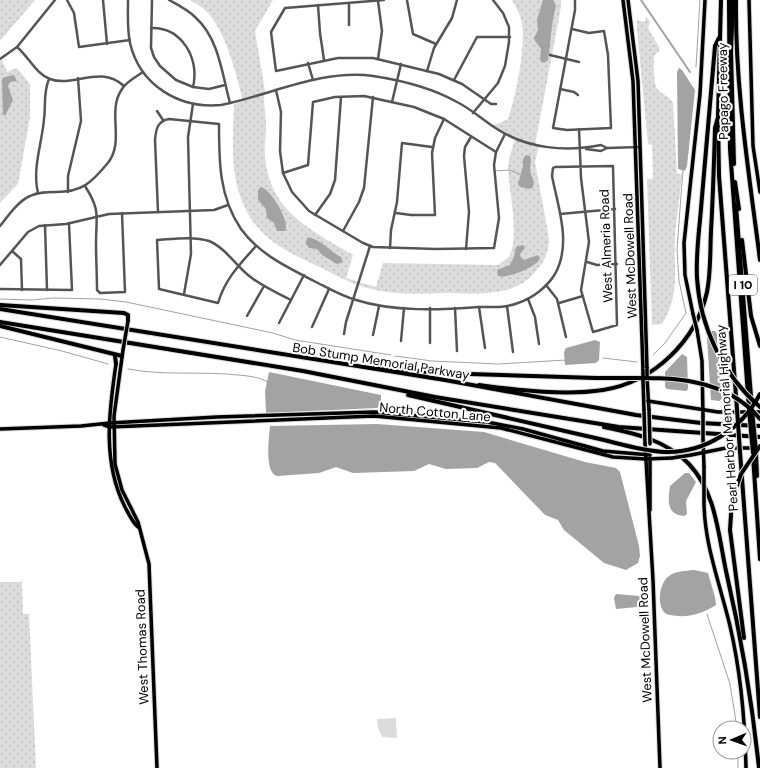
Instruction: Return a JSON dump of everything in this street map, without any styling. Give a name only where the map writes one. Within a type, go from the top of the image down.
[{"type":"highway","name":"Papago Freeway","points":[[718,116],[721,0]]},
{"type":"highway","points":[[729,0],[730,149],[751,410]]},
{"type":"highway","name":"Papago Freeway","points":[[734,0],[732,68],[734,182]]},
{"type":"highway","points":[[734,0],[742,130],[760,260]]},
{"type":"highway","points":[[720,35],[715,46],[700,220],[697,278],[705,324],[716,351],[745,393],[760,407]]},
{"type":"highway","points":[[445,380],[526,390],[597,391],[617,387],[637,380],[657,367],[674,353],[696,322],[703,306],[707,287],[712,222],[715,128],[718,116]]},
{"type":"highway","name":"Pearl Harbor Memorial Highway","points":[[718,116],[722,218],[760,717]]},
{"type":"highway","points":[[734,182],[749,307],[753,326],[760,346]]},
{"type":"highway","name":"Pearl Harbor Memorial Highway","points":[[734,182],[754,453],[760,508]]},
{"type":"highway","points":[[0,305],[124,313],[128,316],[128,321]]},
{"type":"highway","name":"Bob Stump Memorial Parkway","points":[[0,309],[445,380],[501,392],[659,418],[760,426]]},
{"type":"highway","name":"Bob Stump Memorial Parkway","points":[[0,322],[348,380],[440,398],[556,417],[656,431],[760,437]]},
{"type":"highway","points":[[0,326],[115,356],[122,356]]},
{"type":"highway","points":[[115,356],[116,364]]},
{"type":"highway","points":[[355,366],[444,373],[686,381],[709,385],[738,399],[760,419]]},
{"type":"highway","points":[[348,380],[660,452],[696,448],[717,439],[734,427],[749,412],[760,394]]},
{"type":"highway","points":[[556,417],[618,430],[654,440],[677,453],[695,471],[705,486],[714,510],[741,635],[749,684]]},
{"type":"highway","points":[[759,768],[730,519],[732,499],[741,474],[760,447]]},
{"type":"highway","points":[[754,453],[760,559]]},
{"type":"main road","name":"West McDowell Road","points":[[624,0],[632,63],[638,147],[649,410],[648,457],[660,768]]},
{"type":"main road","name":"West McDowell Road","points":[[628,0],[637,68],[643,381],[648,444]]},
{"type":"main road","points":[[705,0],[700,94],[684,250],[686,280],[702,361],[704,501],[707,537],[730,624],[739,672],[744,711],[746,768]]},
{"type":"main road","points":[[750,0],[752,134],[760,192]]},
{"type":"main road","name":"West Thomas Road","points":[[128,321],[109,453],[115,484],[124,504],[144,540],[149,564],[157,768]]},
{"type":"main road","name":"West Thomas Road","points":[[112,425],[116,364]]},
{"type":"main road","points":[[644,408],[648,401],[728,413],[760,412]]},
{"type":"main road","name":"North Cotton Lane","points":[[112,425],[222,417],[381,413],[492,423],[518,428],[603,451],[648,457]]},
{"type":"main road","name":"North Cotton Lane","points":[[0,429],[104,425],[154,425],[291,418],[384,417],[492,427],[519,432],[597,454],[621,458],[672,458],[703,452],[760,447]]},
{"type":"main road","points":[[154,425],[167,421]]},
{"type":"street","points":[[0,59],[17,47],[55,0]]},
{"type":"street","points":[[67,0],[74,12],[79,47],[130,40]]},
{"type":"street","points":[[104,0],[107,44]]},
{"type":"street","points":[[128,0],[130,40],[134,56],[143,72],[162,91],[177,99],[192,104],[210,106],[230,103],[313,80],[354,75],[372,76],[440,94],[459,103],[505,134],[539,146],[559,149],[638,147]]},
{"type":"street","points":[[152,0],[152,52],[157,62],[172,77],[193,87],[209,89],[225,85]]},
{"type":"street","points":[[169,0],[193,15],[205,28],[218,57],[230,103]]},
{"type":"street","points":[[384,0],[285,8],[271,32],[276,71],[308,63],[344,57],[378,59],[428,71],[454,80],[484,98],[491,104],[496,104]]},
{"type":"street","points":[[407,0],[413,34],[436,44]]},
{"type":"street","points":[[428,71],[436,44],[452,18],[457,0]]},
{"type":"street","points":[[474,113],[484,98],[496,87],[502,77],[510,37],[506,16],[493,0]]},
{"type":"street","points":[[572,29],[590,33],[604,31],[608,55],[611,128],[579,130],[553,128],[572,29],[575,0]]},
{"type":"street","points":[[378,1],[382,31],[378,59]]},
{"type":"street","points":[[349,4],[349,25]]},
{"type":"street","points":[[318,5],[324,60]]},
{"type":"street","points":[[151,28],[167,30],[174,33],[183,41],[194,65],[195,77],[193,87]]},
{"type":"street","points":[[454,80],[477,37],[510,37]]},
{"type":"street","points":[[17,47],[40,72],[49,79],[60,80],[106,76],[114,79],[124,86]]},
{"type":"street","points":[[550,55],[579,62]]},
{"type":"street","points":[[308,63],[313,80]]},
{"type":"street","points":[[392,102],[401,64]]},
{"type":"street","points":[[0,226],[23,200],[38,193],[68,192],[85,186],[106,165],[115,151],[117,142],[116,102],[124,86],[143,72]]},
{"type":"street","points":[[68,192],[68,176],[81,121],[78,78]]},
{"type":"street","points":[[38,193],[35,175],[44,120],[44,92],[49,79]]},
{"type":"street","points":[[560,89],[574,92],[578,95]]},
{"type":"street","points":[[276,90],[281,112],[280,151],[283,174],[295,196],[304,207],[315,215],[370,246],[390,248],[494,248],[499,218],[494,166],[496,152],[505,134]]},
{"type":"street","points":[[283,174],[308,166],[313,102],[341,97],[373,97],[424,110],[444,119],[496,152]]},
{"type":"street","points":[[315,215],[330,194],[335,180],[341,97]]},
{"type":"street","points":[[343,231],[359,202],[364,188],[373,97]]},
{"type":"street","points":[[184,294],[190,266],[191,239],[188,137],[192,104]]},
{"type":"street","points":[[157,111],[163,120]]},
{"type":"street","points":[[158,212],[155,131],[163,120],[174,119],[219,124],[221,178],[228,205],[241,228],[256,246],[278,262],[354,300],[379,306],[404,308],[479,308],[507,306],[528,299],[546,285],[555,273],[563,252],[563,236],[552,176],[553,168],[580,166]]},
{"type":"street","points":[[396,212],[411,216],[435,215],[432,148],[437,132],[444,119]]},
{"type":"street","points":[[559,303],[583,296],[581,284],[587,262],[589,242],[580,166],[579,130]]},
{"type":"street","points":[[466,249],[469,212],[464,156],[465,147],[471,137]]},
{"type":"street","points":[[390,248],[396,212],[402,143],[432,148]]},
{"type":"street","name":"West Almeria Road","points":[[580,166],[613,166],[617,264],[617,325],[593,332],[583,296]]},
{"type":"street","points":[[85,186],[93,200],[97,216],[96,244],[98,292],[125,292],[122,213]]},
{"type":"street","points":[[0,265],[30,230],[46,226],[69,224],[97,216],[122,213],[214,210],[228,205]]},
{"type":"street","points":[[560,214],[586,210],[615,209]]},
{"type":"street","points":[[0,289],[72,290],[69,224]]},
{"type":"street","points":[[46,226],[47,290]]},
{"type":"street","points":[[256,246],[238,266],[224,285],[218,303],[159,289],[157,240],[191,239],[209,242],[217,246],[238,266],[264,286],[291,300]]},
{"type":"street","points":[[344,334],[346,322],[370,246]]},
{"type":"street","points":[[12,251],[21,259],[22,290]]},
{"type":"street","points":[[587,262],[597,265],[617,264]]},
{"type":"street","points":[[279,323],[304,275]]},
{"type":"street","points":[[546,285],[555,295],[559,303],[566,337]]},
{"type":"street","points":[[247,316],[264,286]]},
{"type":"street","points":[[312,327],[329,288]]},
{"type":"street","points":[[528,299],[535,317],[539,344]]},
{"type":"street","points":[[373,335],[379,306]]},
{"type":"street","points":[[507,306],[513,352]]},
{"type":"street","points":[[401,341],[404,308]]},
{"type":"street","points":[[430,308],[430,343]]},
{"type":"street","points":[[455,308],[457,351]]},
{"type":"street","points":[[479,308],[484,348]]},
{"type":"shaded area","points":[[0,0],[35,0],[0,41]]},
{"type":"shaded area","points":[[190,0],[273,0],[255,31],[265,91],[265,152],[268,174],[274,190],[283,204],[294,216],[322,237],[353,255],[346,278],[376,287],[383,263],[498,265],[509,257],[514,238],[514,226],[508,168],[515,139],[492,126],[508,119],[520,71],[523,44],[522,23],[512,0],[561,0],[561,7],[535,145],[539,146],[535,162],[549,238],[548,248],[544,260],[536,271],[527,280],[517,286],[493,292],[417,294],[380,291],[347,280],[290,253],[270,239],[261,231],[246,210],[237,185],[233,158],[234,104],[243,101],[229,53],[219,28],[212,18],[203,9]]},
{"type":"shaded area","points":[[543,0],[553,0],[556,6],[548,60],[544,63],[540,60],[541,49],[534,38],[538,30],[537,20]]},
{"type":"shaded area","points":[[646,16],[650,22],[648,28],[659,47],[659,51],[654,56],[655,84],[659,91],[673,103],[677,174],[682,174],[675,235],[674,292],[668,313],[662,324],[652,325],[647,179],[652,179],[653,176],[652,145],[648,144],[637,29],[637,20],[645,22]]},
{"type":"shaded area","points":[[2,60],[7,72],[17,68],[30,84],[30,117],[18,184],[0,203],[0,61]]},
{"type":"shaded area","points":[[679,68],[682,70],[695,90],[687,166],[685,171],[678,169],[677,72]]},
{"type":"shaded area","points":[[14,75],[17,81],[10,82],[8,86],[13,100],[5,116],[3,114],[2,79]]},
{"type":"shaded area","points":[[526,155],[530,156],[531,159],[530,170],[533,180],[533,187],[530,189],[520,187],[518,184],[523,166],[523,159]]},
{"type":"shaded area","points":[[261,187],[269,193],[279,206],[285,221],[285,231],[277,231],[274,223],[267,218],[266,209],[258,200],[258,190]]},
{"type":"shaded area","points":[[307,238],[320,242],[341,257],[343,262],[337,264],[322,255],[317,249],[309,248],[306,244]]},
{"type":"shaded area","points":[[523,245],[525,248],[520,254],[521,258],[524,260],[538,255],[540,258],[538,261],[521,272],[508,276],[498,276],[497,270],[510,265],[514,257],[516,247]]},
{"type":"shaded area","points":[[710,331],[715,331],[717,334],[722,398],[720,401],[711,400],[707,338]]},
{"type":"shaded area","points":[[595,340],[600,342],[599,360],[596,363],[565,365],[564,352],[566,348]]},
{"type":"shaded area","points":[[682,354],[687,357],[688,389],[686,391],[667,389],[665,387],[665,372]]},
{"type":"shaded area","points":[[269,372],[381,395],[381,404],[377,408],[266,413],[265,391]]},
{"type":"shaded area","points":[[377,424],[484,432],[585,462],[616,468],[620,472],[639,546],[640,556],[638,563],[626,570],[604,563],[564,530],[558,520],[545,515],[495,463],[489,462],[477,468],[446,469],[429,464],[414,471],[353,473],[336,467],[319,473],[277,476],[270,468],[268,446],[270,426]]},
{"type":"shaded area","points":[[685,473],[689,473],[696,482],[686,501],[687,514],[684,516],[678,515],[671,510],[669,497],[670,486]]},
{"type":"shaded area","points":[[694,570],[708,573],[716,605],[698,614],[679,616],[666,614],[661,606],[660,595],[666,579],[674,573]]},
{"type":"shaded area","points":[[0,582],[22,582],[23,614],[29,614],[36,768],[0,768]]},
{"type":"shaded area","points":[[616,594],[640,596],[641,605],[638,606],[639,609],[637,607],[616,609],[614,598]]},
{"type":"shaded area","points":[[396,718],[397,738],[382,737],[378,728],[377,719]]},
{"type":"waterway","points":[[641,0],[690,72]]},
{"type":"waterway","points":[[696,67],[700,0]]},
{"type":"waterway","points":[[495,171],[509,170],[520,174]]},
{"type":"waterway","points":[[653,355],[665,343],[686,313],[679,281],[677,249],[683,170]]},
{"type":"waterway","points":[[0,299],[100,299],[126,302],[273,333],[295,340],[391,355]]},
{"type":"waterway","points":[[0,337],[62,351],[108,364]]},
{"type":"waterway","points":[[395,356],[432,361],[498,364],[566,360]]},
{"type":"waterway","points":[[603,358],[637,362]]},
{"type":"waterway","points":[[128,369],[169,373],[211,373],[250,376],[268,382]]},
{"type":"waterway","points":[[707,614],[730,684],[736,720]]},
{"type":"waterway","points":[[738,760],[738,768]]}]
